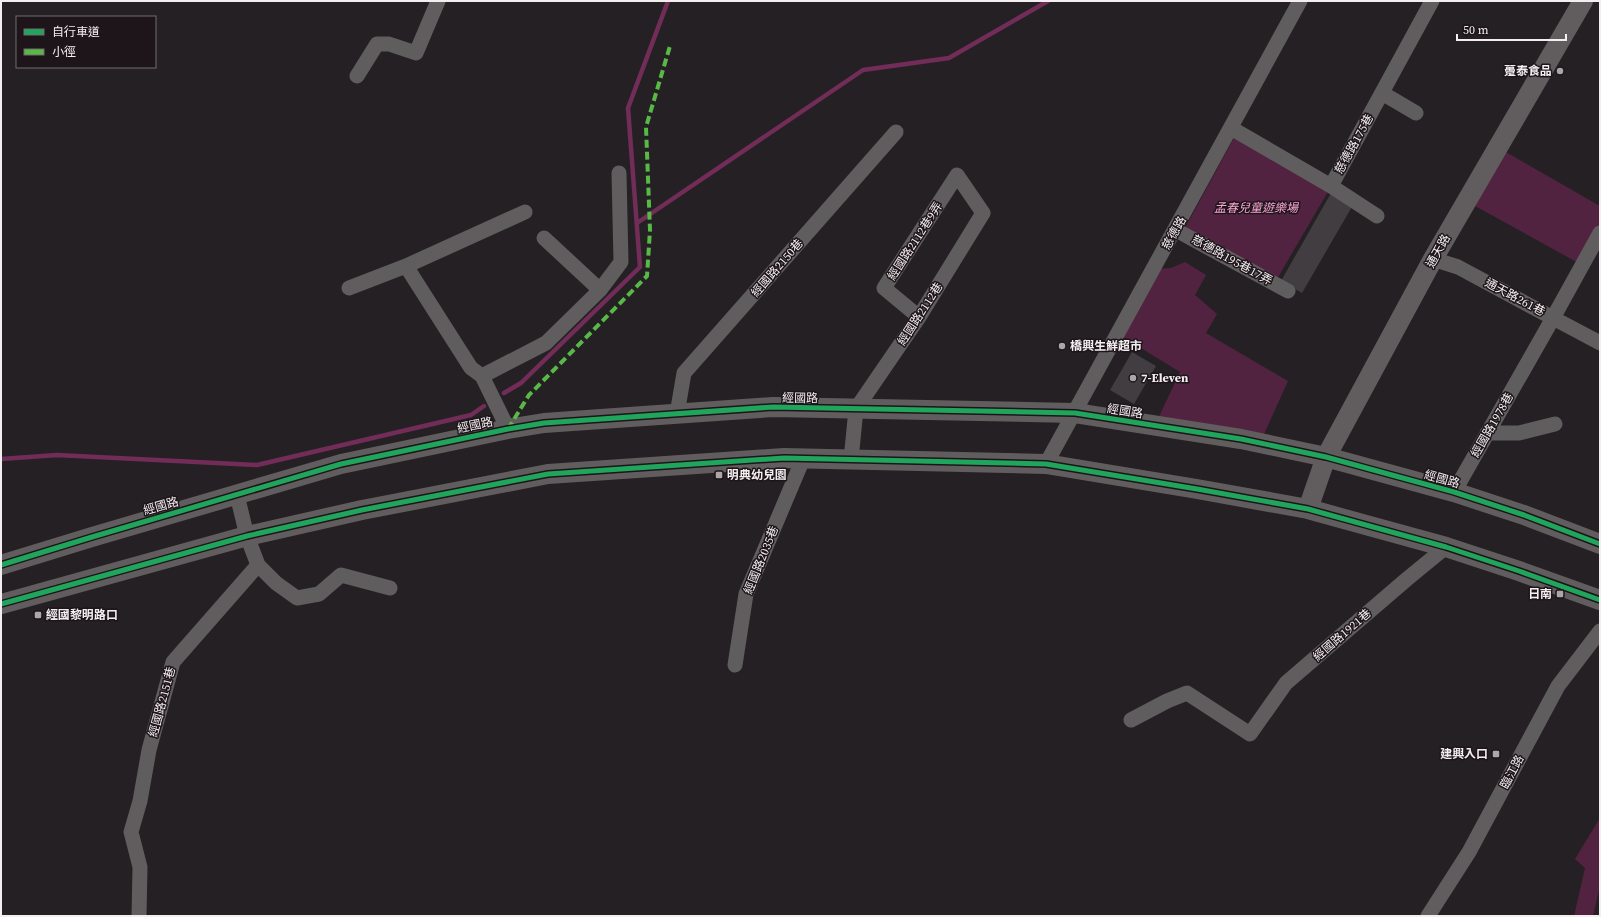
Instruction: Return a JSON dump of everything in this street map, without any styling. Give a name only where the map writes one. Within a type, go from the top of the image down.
[{"type":"main road","name":"通天路","points":[[1308,509],[1326,457],[1433,259],[1583,1]]},
{"type":"main road","name":"經國路","points":[[1,565],[340,464],[508,429],[544,423],[773,407],[1075,413],[1241,439],[1326,457],[1454,492],[1524,515],[1600,544]]},
{"type":"main road","points":[[1,604],[247,536],[362,510],[548,474],[784,458],[1046,464],[1308,509],[1446,547],[1600,600]]},
{"type":"street","points":[[357,76],[377,44],[389,44],[416,53],[438,1]]},
{"type":"street","name":"慈德路","points":[[1046,464],[1176,230],[1300,1]]},
{"type":"street","name":"慈德路175巷","points":[[1231,128],[1331,186],[1432,1]]},
{"type":"street","points":[[1382,93],[1416,113]]},
{"type":"street","name":"經國路2150巷","points":[[677,414],[684,373],[896,132]]},
{"type":"street","points":[[482,376],[546,343],[600,290],[621,262],[619,173]]},
{"type":"street","name":"經國路2112巷9弄","points":[[919,317],[884,288],[957,175]]},
{"type":"street","name":"經國路2112巷","points":[[851,460],[856,409],[919,317],[983,213],[957,175]]},
{"type":"street","points":[[1331,186],[1377,216]]},
{"type":"street","points":[[349,288],[406,266],[525,212]]},
{"type":"street","name":"慈德路195巷17弄","points":[[1176,230],[1288,291]]},
{"type":"street","points":[[1600,233],[1553,318],[1600,343]]},
{"type":"street","points":[[544,238],[600,290]]},
{"type":"street","name":"通天路261巷","points":[[1433,259],[1458,267],[1553,318],[1530,358]]},
{"type":"street","points":[[406,266],[471,368],[482,376],[508,429]]},
{"type":"street","name":"經國路1978巷","points":[[1454,492],[1530,358]]},
{"type":"street","points":[[1487,433],[1519,433],[1555,424]]},
{"type":"street","name":"經國路2035巷","points":[[735,665],[746,594],[803,459]]},
{"type":"street","points":[[237,495],[247,536],[258,565],[276,583],[298,598],[319,594],[341,575],[390,588]]},
{"type":"street","name":"經國路1921巷","points":[[1131,720],[1167,701],[1187,693],[1250,734],[1286,683],[1446,547]]},
{"type":"street","name":"經國路2151巷","points":[[139,916],[140,867],[131,832],[140,801],[149,750],[173,662],[258,565]]},
{"type":"street","name":"臨江路","points":[[1428,916],[1468,852],[1558,686],[1600,631]]},
{"type":"green space","name":"孟春兒童遊樂場","points":[[1235,136],[1329,190],[1277,279],[1185,228]]},
{"type":"green space","points":[[1497,147],[1600,206],[1600,233],[1582,265],[1466,201]]},
{"type":"green space","points":[[1185,262],[1206,275],[1195,295],[1217,314],[1206,333],[1288,381],[1260,443],[1155,425],[1180,372],[1118,334],[1154,269],[1171,268]]},
{"type":"green space","points":[[1600,818],[1600,886],[1593,916],[1574,916],[1585,868],[1575,859]]},
{"type":"building","points":[[1331,193],[1353,205],[1302,293],[1281,281]]},
{"type":"building","name":"7-Eleven","points":[[1132,352],[1156,366],[1134,404],[1110,390]]},
{"type":"waterway","points":[[504,393],[521,383],[640,267],[628,108],[668,1]]},
{"type":"waterway","points":[[637,223],[863,70],[949,58],[1048,1]]},
{"type":"waterway","points":[[1,459],[57,455],[257,465],[471,415],[484,406]]},
{"type":"marked path","points":[[508,429],[529,395],[647,276],[650,230],[646,127],[670,46]]},
{"type":"cycle path","points":[[1,565],[341,464],[508,429],[544,423],[773,407],[1075,413],[1241,439],[1326,457],[1454,492],[1524,515],[1600,544]]},
{"type":"cycle path","points":[[1,604],[247,536],[362,510],[548,474],[784,458],[1046,464],[1197,489],[1308,509],[1446,547],[1600,600]]},
{"type":"place","name":"躉泰食品","points":[[1560,71]]},
{"type":"place","name":"橋興生鮮超市","points":[[1062,346]]},
{"type":"place","name":"7-Eleven","points":[[1133,378]]},
{"type":"place","name":"明典幼兒園","points":[[719,475]]},
{"type":"place","name":"日南","points":[[1560,594]]},
{"type":"place","name":"經國黎明路口","points":[[38,615]]},
{"type":"place","name":"建興入口","points":[[1496,754]]}]
